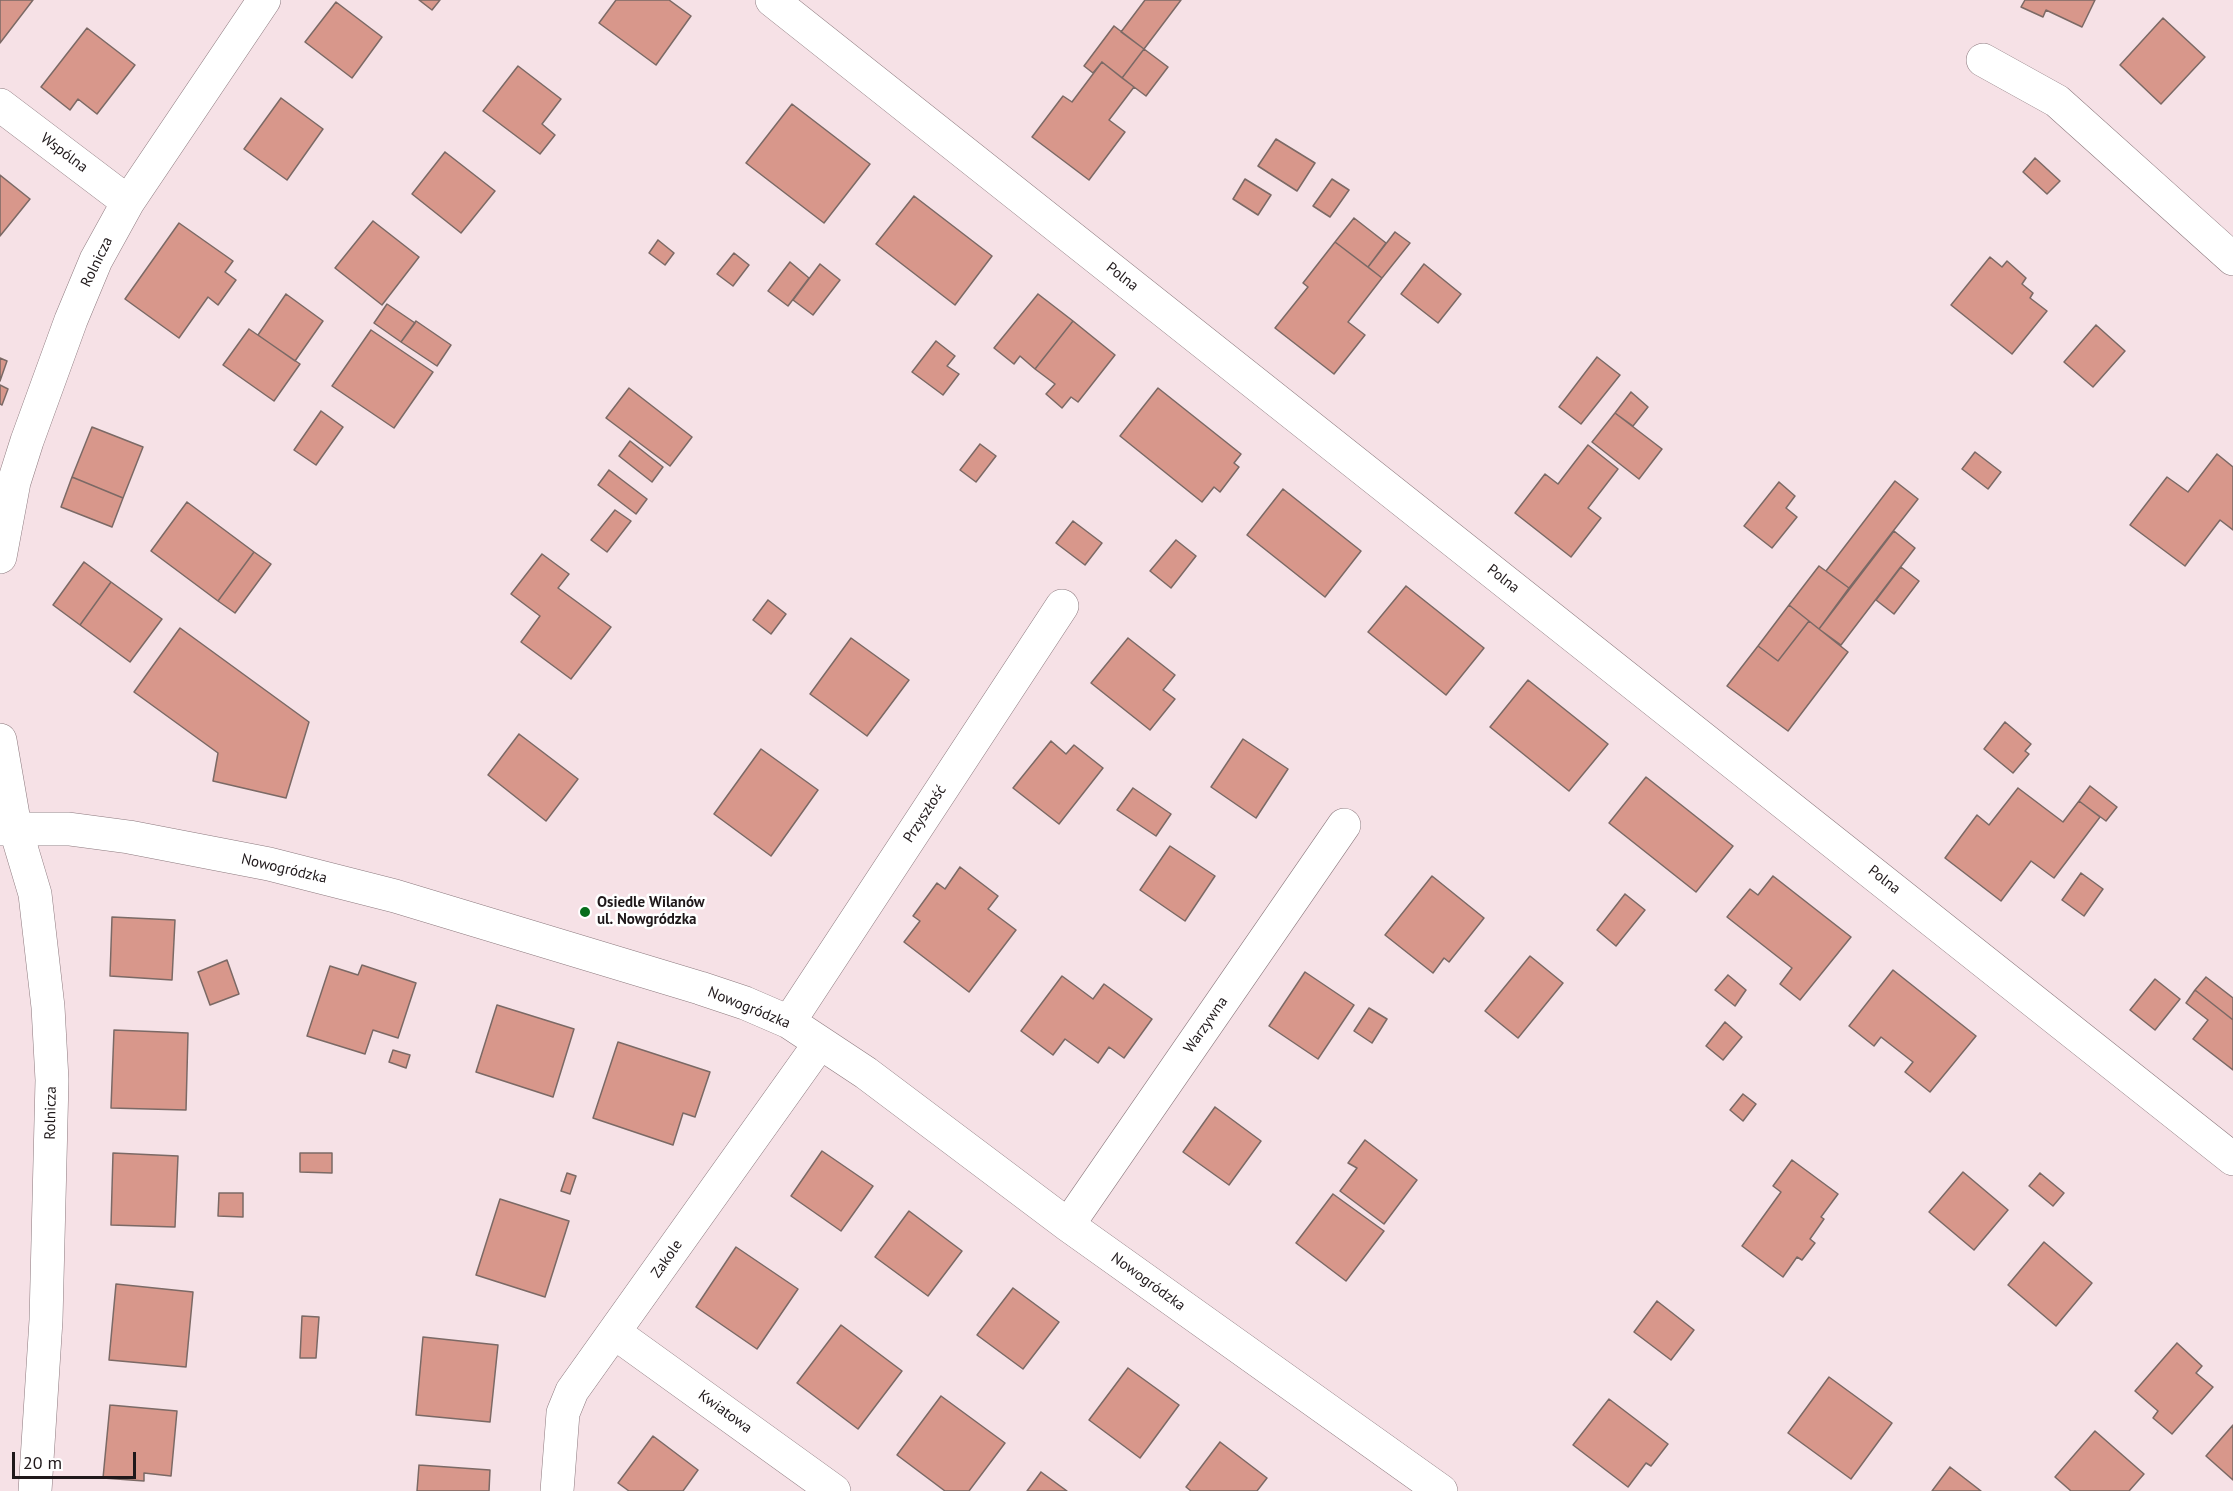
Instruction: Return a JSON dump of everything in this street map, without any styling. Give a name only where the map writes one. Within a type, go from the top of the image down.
[{"type":"street","name":"Rolnicza","points":[[0,557],[14,482],[71,320],[96,260],[128,202],[264,0]]},
{"type":"street","name":"Polna","points":[[772,0],[2052,1013],[2233,1160]]},
{"type":"street","points":[[1983,60],[2057,101],[2233,260]]},
{"type":"street","name":"Wspólna","points":[[0,105],[128,202]]},
{"type":"street","name":"Przyszłość","points":[[789,1022],[1062,606]]},
{"type":"street","name":"Rolnicza","points":[[0,740],[8,828],[35,894],[48,1007],[52,1080],[46,1320],[35,1491]]},
{"type":"street","name":"Warzywna","points":[[1068,1225],[1344,825]]},
{"type":"street","name":"Nowogródzka","points":[[8,828],[69,829],[129,837],[269,864],[395,896],[689,984],[745,1003],[789,1022],[866,1073],[1068,1225],[1442,1491]]},
{"type":"street","name":"Zakole","points":[[557,1491],[563,1413],[572,1391],[820,1043]]},
{"type":"street","name":"Kwiatowa","points":[[615,1333],[834,1491]]},
{"type":"building","points":[[0,0],[33,0],[0,43]]},
{"type":"building","points":[[419,0],[440,0],[432,10]]},
{"type":"building","points":[[616,0],[669,0],[691,16],[656,65],[599,23]]},
{"type":"building","points":[[1145,0],[1181,0],[1144,49],[1121,32]]},
{"type":"building","points":[[2025,0],[2095,0],[2082,27],[2046,10],[2043,17],[2021,7]]},
{"type":"building","points":[[336,2],[382,37],[352,78],[305,42]]},
{"type":"building","points":[[2163,18],[2205,57],[2161,104],[2120,65]]},
{"type":"building","points":[[1114,26],[1144,49],[1122,78],[1102,62],[1093,73],[1084,66]]},
{"type":"building","points":[[87,28],[135,65],[97,114],[78,99],[70,110],[41,87]]},
{"type":"building","points":[[1144,49],[1168,67],[1146,96],[1122,78]]},
{"type":"building","points":[[1102,62],[1134,87],[1109,120],[1125,132],[1089,180],[1032,137],[1063,96],[1072,102]]},
{"type":"building","points":[[518,66],[561,99],[542,124],[555,135],[540,154],[483,111]]},
{"type":"building","points":[[281,98],[323,129],[287,180],[244,149]]},
{"type":"building","points":[[792,104],[870,164],[824,223],[746,163]]},
{"type":"building","points":[[1276,139],[1315,163],[1297,191],[1258,166]]},
{"type":"building","points":[[445,152],[495,191],[461,233],[412,194]]},
{"type":"building","points":[[2035,158],[2060,181],[2047,194],[2023,172]]},
{"type":"building","points":[[0,175],[30,199],[0,236]]},
{"type":"building","points":[[1245,179],[1271,195],[1258,215],[1233,199]]},
{"type":"building","points":[[1332,179],[1349,190],[1330,217],[1313,206]]},
{"type":"building","points":[[914,196],[992,256],[955,305],[876,244]]},
{"type":"building","points":[[1354,218],[1386,243],[1368,267],[1335,242]]},
{"type":"building","points":[[373,221],[419,257],[382,305],[335,268]]},
{"type":"building","points":[[179,223],[233,261],[225,272],[236,280],[218,305],[208,297],[179,338],[125,299]]},
{"type":"building","points":[[1395,232],[1410,243],[1382,278],[1368,267]]},
{"type":"building","points":[[658,240],[674,253],[665,265],[649,253]]},
{"type":"building","points":[[1335,242],[1382,278],[1348,322],[1365,335],[1334,374],[1275,328],[1308,287],[1303,283]]},
{"type":"building","points":[[734,253],[749,265],[733,286],[717,274]]},
{"type":"building","points":[[1990,257],[2002,267],[2007,261],[2026,278],[2022,284],[2033,293],[2030,298],[2047,311],[2012,354],[1951,305]]},
{"type":"building","points":[[790,262],[809,278],[788,306],[768,291]]},
{"type":"building","points":[[820,264],[840,280],[813,315],[793,300]]},
{"type":"building","points":[[1424,264],[1461,294],[1438,323],[1401,294]]},
{"type":"building","points":[[286,294],[323,321],[295,361],[258,335]]},
{"type":"building","points":[[1038,294],[1073,321],[1035,369],[1020,356],[1014,364],[994,348]]},
{"type":"building","points":[[387,304],[415,323],[401,342],[374,323]]},
{"type":"building","points":[[416,321],[451,345],[437,366],[401,342]]},
{"type":"building","points":[[1073,321],[1115,355],[1078,402],[1071,397],[1062,408],[1046,394],[1055,384],[1035,369]]},
{"type":"building","points":[[2096,325],[2125,351],[2093,387],[2064,362]]},
{"type":"building","points":[[249,329],[300,364],[274,401],[223,365]]},
{"type":"building","points":[[371,330],[433,372],[394,428],[332,386]]},
{"type":"building","points":[[936,341],[955,356],[947,366],[959,374],[943,395],[912,372]]},
{"type":"building","points":[[1597,357],[1620,375],[1581,424],[1559,407]]},
{"type":"building","points":[[0,358],[7,361],[0,381]]},
{"type":"building","points":[[0,385],[8,389],[2,405],[0,404]]},
{"type":"building","points":[[629,388],[692,437],[670,466],[606,418]]},
{"type":"building","points":[[1158,388],[1241,454],[1234,463],[1239,467],[1220,492],[1214,487],[1202,502],[1120,436]]},
{"type":"building","points":[[1631,392],[1648,407],[1633,426],[1615,413]]},
{"type":"building","points":[[321,411],[343,427],[316,465],[294,450]]},
{"type":"building","points":[[1615,413],[1662,449],[1639,479],[1592,442]]},
{"type":"building","points":[[92,427],[143,447],[123,498],[72,477]]},
{"type":"building","points":[[630,441],[663,467],[652,482],[619,456]]},
{"type":"building","points":[[980,444],[996,456],[976,482],[960,470]]},
{"type":"building","points":[[1588,445],[1618,469],[1588,508],[1601,518],[1571,557],[1515,513],[1545,474],[1558,484]]},
{"type":"building","points":[[1975,452],[2001,472],[1988,489],[1962,469]]},
{"type":"building","points":[[2217,454],[2233,467],[2233,530],[2220,520],[2185,566],[2130,525],[2167,477],[2188,492]]},
{"type":"building","points":[[609,470],[647,499],[636,514],[598,485]]},
{"type":"building","points":[[72,477],[123,498],[112,527],[61,507]]},
{"type":"building","points":[[1895,481],[1918,499],[1849,588],[1826,571]]},
{"type":"building","points":[[1779,482],[1795,496],[1786,508],[1797,517],[1772,548],[1744,526]]},
{"type":"building","points":[[1283,489],[1361,551],[1325,597],[1247,535]]},
{"type":"building","points":[[187,502],[254,552],[218,601],[151,551]]},
{"type":"building","points":[[615,510],[631,521],[607,552],[591,540]]},
{"type":"building","points":[[1073,521],[1102,543],[1085,565],[1056,543]]},
{"type":"building","points":[[1894,531],[1915,548],[1841,645],[1819,629]]},
{"type":"building","points":[[1176,540],[1196,556],[1171,588],[1150,571]]},
{"type":"building","points":[[254,552],[271,564],[235,613],[218,601]]},
{"type":"building","points":[[542,554],[569,574],[558,588],[611,627],[571,679],[521,642],[540,616],[511,594]]},
{"type":"building","points":[[84,562],[111,582],[80,625],[53,605]]},
{"type":"building","points":[[1819,566],[1849,588],[1819,629],[1789,605]]},
{"type":"building","points":[[1901,567],[1919,581],[1894,614],[1876,600]]},
{"type":"building","points":[[111,582],[162,619],[130,662],[80,625]]},
{"type":"building","points":[[1406,586],[1484,648],[1446,695],[1368,632]]},
{"type":"building","points":[[768,600],[786,614],[771,634],[753,620]]},
{"type":"building","points":[[1789,605],[1809,621],[1778,661],[1758,646]]},
{"type":"building","points":[[1809,621],[1848,652],[1788,731],[1727,686],[1758,646],[1778,661]]},
{"type":"building","points":[[180,628],[309,722],[286,798],[213,781],[218,753],[134,692]]},
{"type":"building","points":[[851,638],[909,680],[867,736],[810,694]]},
{"type":"building","points":[[1128,638],[1175,675],[1163,690],[1175,699],[1150,730],[1091,683]]},
{"type":"building","points":[[1528,680],[1608,744],[1569,791],[1490,727]]},
{"type":"building","points":[[2005,722],[2031,744],[2025,751],[2029,754],[2013,773],[1984,749]]},
{"type":"building","points":[[519,734],[578,779],[546,821],[488,775]]},
{"type":"building","points":[[1243,739],[1288,769],[1256,818],[1211,787]]},
{"type":"building","points":[[1051,741],[1066,754],[1074,745],[1103,768],[1059,824],[1013,788]]},
{"type":"building","points":[[761,749],[818,790],[771,856],[714,814]]},
{"type":"building","points":[[1646,777],[1733,846],[1696,892],[1609,823]]},
{"type":"building","points":[[2090,786],[2117,807],[2106,821],[2079,801]]},
{"type":"building","points":[[1133,788],[1171,814],[1156,836],[1117,810]]},
{"type":"building","points":[[2018,788],[2063,822],[2079,801],[2100,817],[2054,878],[2031,861],[2001,901],[1945,858],[1977,815],[1989,825]]},
{"type":"building","points":[[1170,846],[1215,876],[1185,921],[1140,890]]},
{"type":"building","points":[[960,867],[998,896],[988,909],[1016,930],[969,992],[904,942],[920,921],[913,916],[937,883],[945,889]]},
{"type":"building","points":[[2081,873],[2103,889],[2084,916],[2062,900]]},
{"type":"building","points":[[1432,876],[1484,918],[1449,962],[1444,958],[1433,973],[1385,935]]},
{"type":"building","points":[[1773,876],[1851,937],[1800,1000],[1780,984],[1792,968],[1727,917],[1750,889],[1758,895]]},
{"type":"building","points":[[1625,894],[1645,910],[1616,946],[1597,930]]},
{"type":"building","points":[[112,917],[175,920],[172,980],[110,976]]},
{"type":"building","points":[[1530,956],[1563,983],[1518,1038],[1485,1011]]},
{"type":"building","points":[[227,960],[239,994],[210,1005],[198,972]]},
{"type":"building","points":[[362,965],[416,983],[398,1038],[373,1030],[365,1054],[307,1036],[330,966],[358,975]]},
{"type":"building","points":[[1893,970],[1976,1036],[1930,1092],[1905,1072],[1913,1062],[1881,1037],[1874,1046],[1849,1026]]},
{"type":"building","points":[[1305,972],[1354,1005],[1318,1059],[1269,1026]]},
{"type":"building","points":[[1728,975],[1746,990],[1735,1006],[1715,990]]},
{"type":"building","points":[[1062,976],[1093,999],[1104,984],[1152,1019],[1124,1058],[1109,1047],[1098,1063],[1065,1039],[1053,1055],[1021,1031]]},
{"type":"building","points":[[2206,977],[2233,998],[2233,1020],[2195,990]]},
{"type":"building","points":[[2155,979],[2180,999],[2155,1030],[2130,1010]]},
{"type":"building","points":[[2195,990],[2233,1020],[2233,1070],[2193,1039],[2208,1020],[2186,1003]]},
{"type":"building","points":[[497,1005],[574,1029],[553,1097],[476,1072]]},
{"type":"building","points":[[1369,1008],[1387,1019],[1372,1043],[1354,1031]]},
{"type":"building","points":[[1725,1022],[1742,1037],[1723,1060],[1706,1046]]},
{"type":"building","points":[[114,1030],[188,1033],[186,1110],[111,1108]]},
{"type":"building","points":[[618,1042],[710,1072],[695,1117],[683,1113],[673,1145],[593,1118]]},
{"type":"building","points":[[393,1050],[410,1055],[406,1068],[389,1062]]},
{"type":"building","points":[[1743,1094],[1756,1104],[1743,1121],[1730,1110]]},
{"type":"building","points":[[1215,1107],[1261,1141],[1229,1185],[1183,1152]]},
{"type":"building","points":[[1365,1140],[1417,1180],[1384,1224],[1340,1191],[1357,1168],[1348,1163]]},
{"type":"building","points":[[822,1151],[873,1186],[841,1231],[791,1196]]},
{"type":"building","points":[[113,1153],[178,1156],[175,1227],[111,1225]]},
{"type":"building","points":[[300,1153],[332,1153],[332,1173],[300,1172]]},
{"type":"building","points":[[1792,1160],[1838,1194],[1821,1217],[1824,1219],[1810,1239],[1815,1243],[1802,1260],[1797,1257],[1783,1277],[1742,1246],[1781,1192],[1773,1186]]},
{"type":"building","points":[[1963,1172],[2008,1210],[1974,1250],[1929,1212]]},
{"type":"building","points":[[567,1173],[576,1176],[570,1194],[561,1191]]},
{"type":"building","points":[[2040,1173],[2064,1193],[2053,1206],[2029,1186]]},
{"type":"building","points":[[219,1193],[243,1193],[243,1217],[218,1216]]},
{"type":"building","points":[[1333,1194],[1384,1231],[1346,1281],[1296,1243]]},
{"type":"building","points":[[500,1199],[569,1221],[545,1297],[476,1275]]},
{"type":"building","points":[[909,1211],[962,1251],[928,1296],[875,1257]]},
{"type":"building","points":[[2044,1242],[2092,1283],[2056,1326],[2008,1285]]},
{"type":"building","points":[[736,1247],[798,1289],[757,1349],[696,1307]]},
{"type":"building","points":[[116,1284],[193,1292],[186,1367],[109,1360]]},
{"type":"building","points":[[1013,1288],[1059,1322],[1023,1369],[977,1335]]},
{"type":"building","points":[[1657,1301],[1694,1330],[1671,1360],[1634,1332]]},
{"type":"building","points":[[302,1316],[319,1317],[316,1358],[300,1358]]},
{"type":"building","points":[[841,1325],[902,1371],[858,1429],[797,1383]]},
{"type":"building","points":[[423,1337],[498,1345],[490,1422],[416,1415]]},
{"type":"building","points":[[2177,1343],[2202,1366],[2196,1373],[2213,1387],[2172,1434],[2153,1418],[2158,1411],[2135,1391]]},
{"type":"building","points":[[1128,1368],[1179,1405],[1140,1458],[1089,1420]]},
{"type":"building","points":[[1829,1377],[1892,1423],[1851,1479],[1788,1433]]},
{"type":"building","points":[[941,1396],[1005,1443],[969,1491],[945,1491],[897,1455]]},
{"type":"building","points":[[1609,1399],[1668,1444],[1651,1466],[1646,1463],[1628,1487],[1573,1445]]},
{"type":"building","points":[[110,1405],[177,1411],[171,1476],[144,1473],[144,1481],[103,1478]]},
{"type":"building","points":[[2233,1425],[2233,1480],[2206,1456]]},
{"type":"building","points":[[2095,1431],[2144,1474],[2129,1491],[2071,1491],[2055,1477]]},
{"type":"building","points":[[653,1436],[698,1470],[683,1491],[629,1491],[618,1483]]},
{"type":"building","points":[[1220,1442],[1267,1478],[1257,1491],[1191,1491],[1186,1487]]},
{"type":"building","points":[[419,1465],[490,1470],[489,1491],[417,1491]]},
{"type":"building","points":[[1950,1467],[1981,1491],[1932,1491]]},
{"type":"building","points":[[1041,1472],[1067,1491],[1027,1491]]},
{"type":"place","name":"Osiedle Wilanów ul. Nowgródzka","points":[[585,912]]}]
